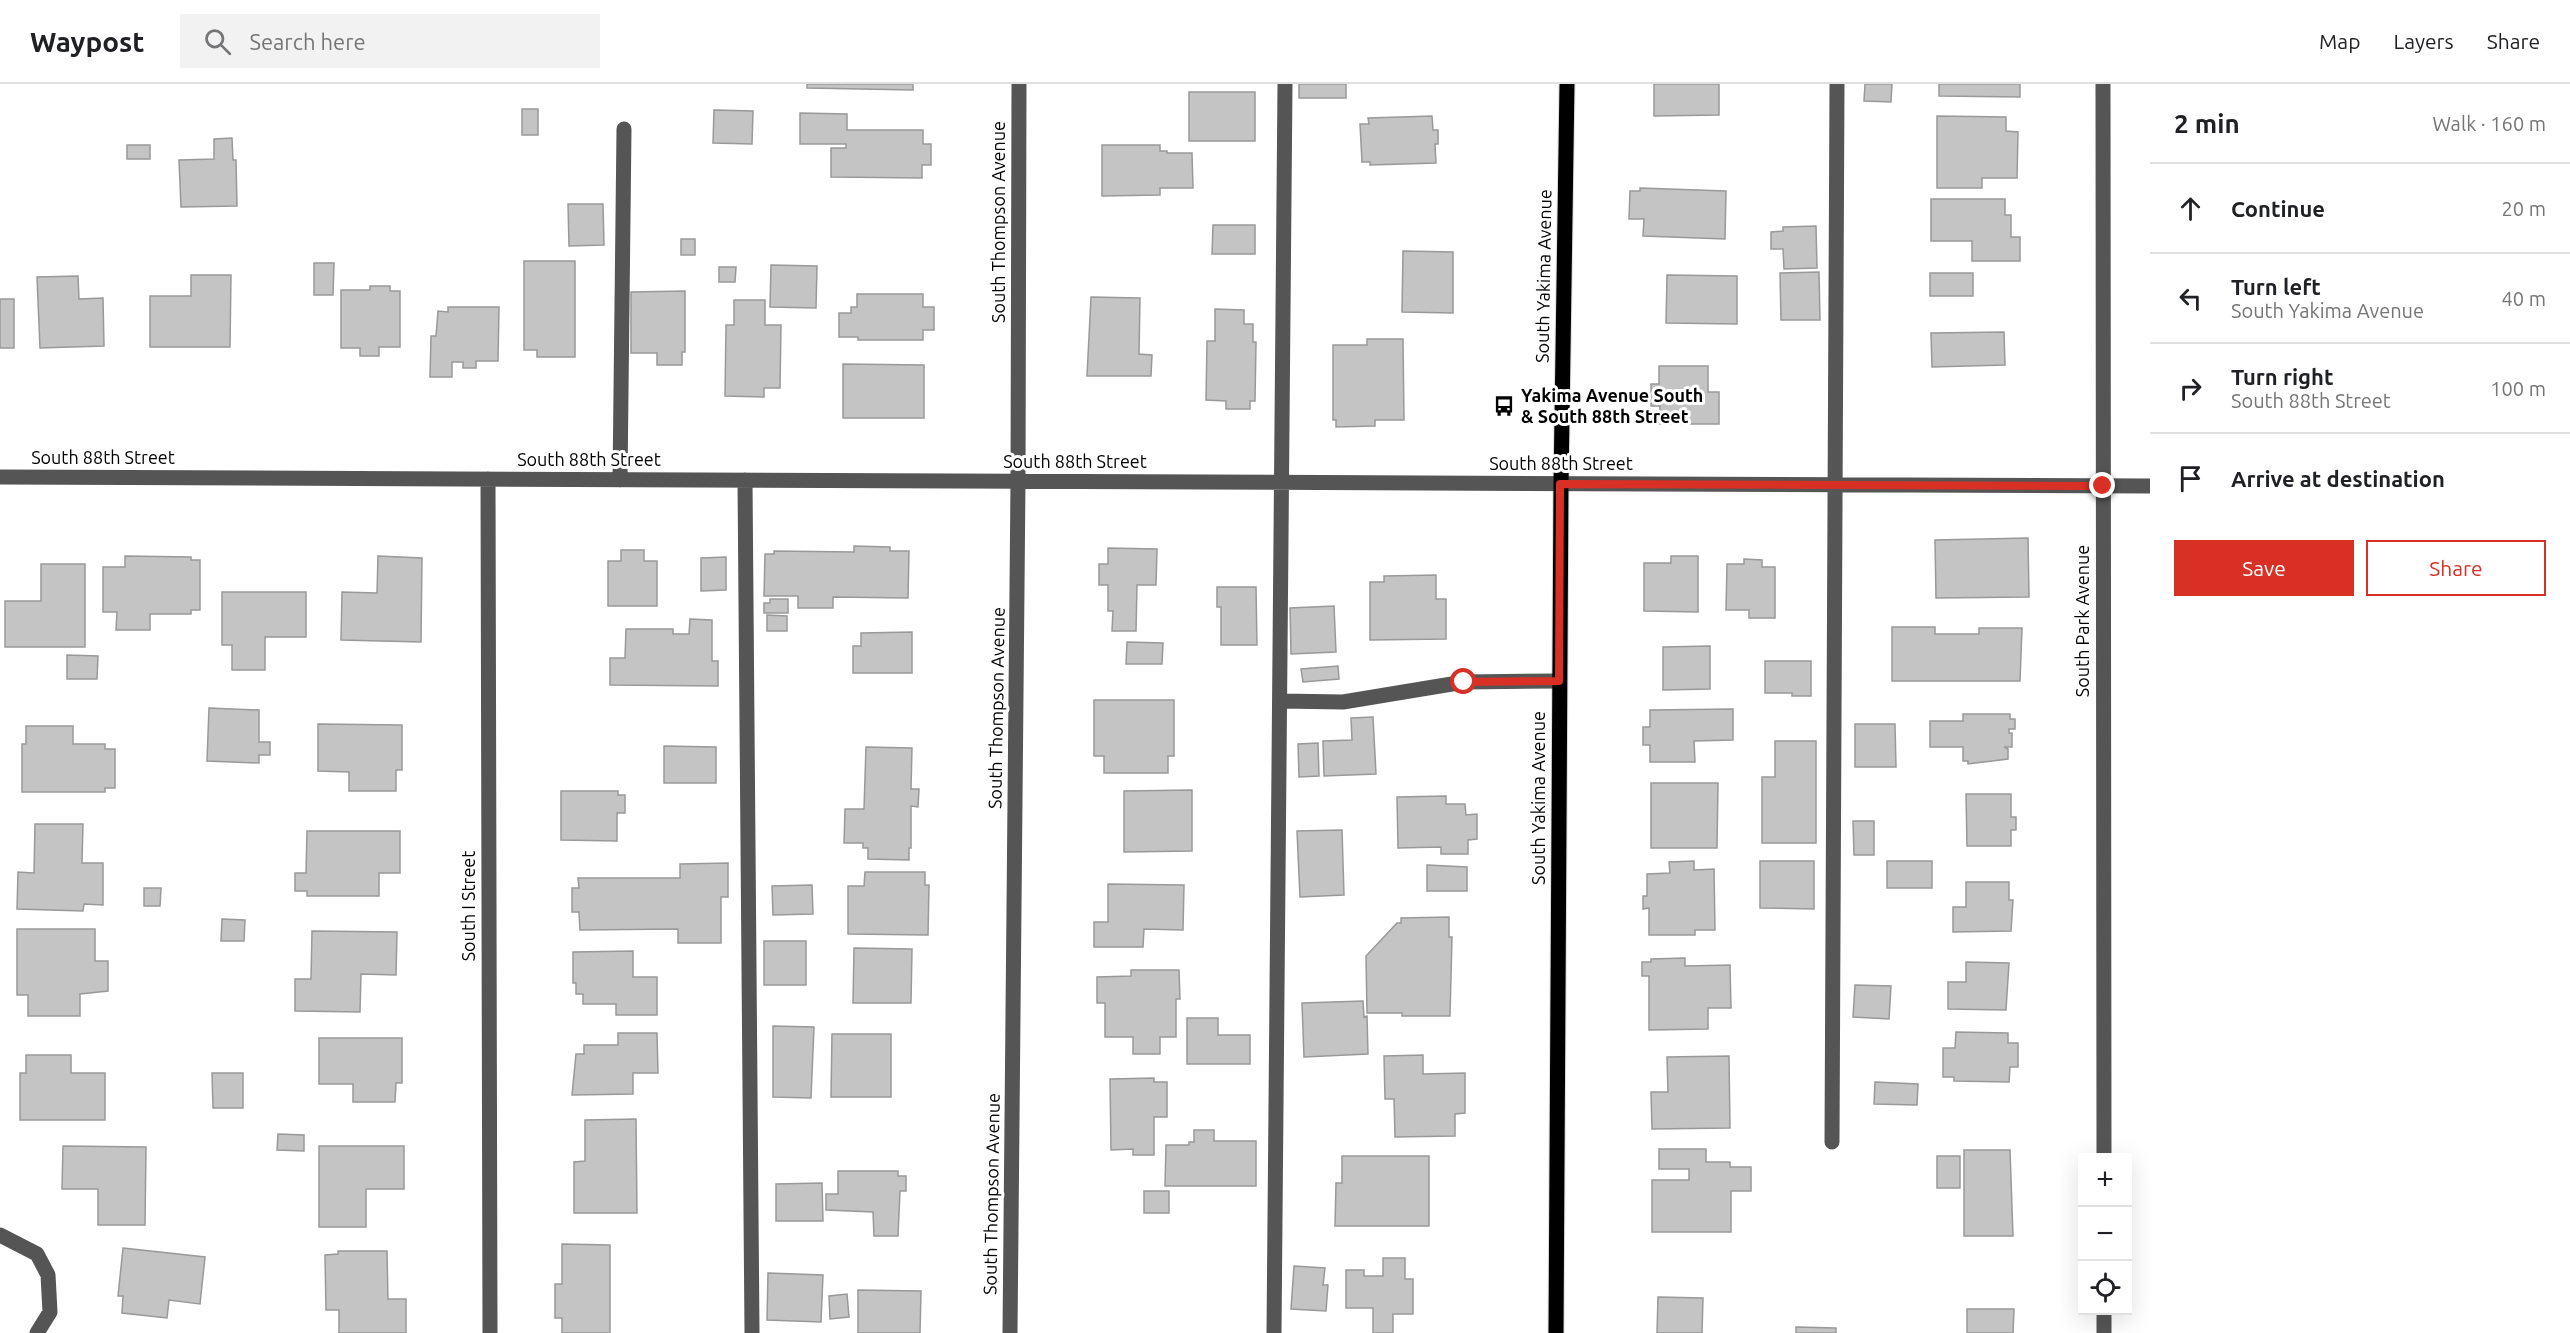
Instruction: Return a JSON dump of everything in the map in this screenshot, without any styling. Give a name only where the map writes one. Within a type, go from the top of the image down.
[{"type":"main road","name":"South Yakima Avenue","points":[[1556,1333],[1560,484],[1567,84]]},
{"type":"street","name":"South Thompson Avenue","points":[[1010,1333],[1018,481],[1019,84]]},
{"type":"street","points":[[1274,1333],[1285,84]]},
{"type":"street","points":[[1832,1142],[1837,84]]},
{"type":"street","name":"South Park Avenue","points":[[2103,84],[2104,1153]]},
{"type":"street","points":[[620,480],[624,129]]},
{"type":"street","name":"South 88th Street","points":[[0,477],[2150,486]]},
{"type":"street","name":"South I Street","points":[[488,479],[490,1333]]},
{"type":"street","points":[[745,480],[752,1333]]},
{"type":"street","points":[[1281,701],[1343,702],[1464,682],[1559,681]]},
{"type":"street","points":[[0,1235],[37,1254],[48,1275],[50,1312],[37,1333]]},
{"type":"street","points":[[2104,1315],[2104,1333]]},
{"type":"building","points":[[807,84],[913,84],[913,90],[807,88]]},
{"type":"building","points":[[1299,84],[1346,84],[1346,98],[1299,98]]},
{"type":"building","points":[[1654,84],[1719,84],[1719,115],[1654,116]]},
{"type":"building","points":[[1865,84],[1892,84],[1891,102],[1864,101]]},
{"type":"building","points":[[1939,84],[2020,84],[2020,97],[1939,96]]},
{"type":"building","points":[[1189,92],[1255,92],[1255,141],[1189,141]]},
{"type":"building","points":[[522,109],[538,109],[538,135],[522,135]]},
{"type":"building","points":[[714,110],[753,111],[752,144],[713,143]]},
{"type":"building","points":[[800,113],[847,114],[847,130],[923,130],[923,144],[931,144],[931,165],[922,165],[922,178],[831,177],[831,148],[846,148],[846,144],[800,144]]},
{"type":"building","points":[[1432,116],[1433,130],[1438,130],[1438,144],[1435,144],[1436,163],[1370,165],[1370,162],[1362,162],[1360,124],[1369,124],[1368,118]]},
{"type":"building","points":[[1937,116],[2006,117],[2006,131],[2018,132],[2017,178],[1982,178],[1982,188],[1937,188]]},
{"type":"building","points":[[232,138],[233,160],[236,160],[237,206],[181,207],[179,160],[214,159],[214,139]]},
{"type":"building","points":[[127,145],[150,145],[150,159],[127,159]]},
{"type":"building","points":[[1102,145],[1160,145],[1160,151],[1167,151],[1167,153],[1192,153],[1193,188],[1160,188],[1160,195],[1102,196]]},
{"type":"building","points":[[1640,188],[1726,191],[1725,239],[1643,236],[1644,219],[1629,219],[1630,191],[1640,191]]},
{"type":"building","points":[[1931,199],[2005,199],[2005,215],[2011,215],[2011,237],[2020,237],[2020,261],[1972,261],[1972,241],[1931,241]]},
{"type":"building","points":[[568,204],[603,204],[604,245],[569,246]]},
{"type":"building","points":[[1213,225],[1255,225],[1255,254],[1212,254]]},
{"type":"building","points":[[1816,226],[1817,268],[1784,269],[1783,249],[1771,249],[1771,232],[1783,231],[1783,227]]},
{"type":"building","points":[[681,239],[695,239],[695,255],[681,255]]},
{"type":"building","points":[[1403,251],[1453,252],[1453,313],[1402,312]]},
{"type":"building","points":[[524,261],[575,261],[575,357],[537,357],[537,350],[524,350]]},
{"type":"building","points":[[314,263],[334,263],[333,295],[314,295]]},
{"type":"building","points":[[771,265],[817,266],[816,308],[770,307]]},
{"type":"building","points":[[719,267],[736,267],[735,282],[719,282]]},
{"type":"building","points":[[1819,272],[1820,320],[1781,320],[1780,273]]},
{"type":"building","points":[[1930,273],[1973,273],[1973,296],[1930,296]]},
{"type":"building","points":[[191,275],[231,275],[230,347],[150,347],[150,296],[191,296]]},
{"type":"building","points":[[1667,275],[1737,276],[1737,324],[1666,323]]},
{"type":"building","points":[[78,276],[79,299],[103,298],[104,346],[40,348],[37,277]]},
{"type":"building","points":[[370,286],[390,286],[390,291],[400,291],[400,347],[379,347],[379,356],[360,356],[360,348],[341,348],[341,290],[370,290]]},
{"type":"building","points":[[685,291],[685,352],[682,352],[682,365],[657,365],[657,353],[631,353],[631,292]]},
{"type":"building","points":[[857,294],[923,294],[923,307],[934,307],[934,330],[923,330],[923,340],[858,340],[858,337],[839,337],[839,313],[851,313],[851,307],[857,307]]},
{"type":"building","points":[[1091,297],[1140,298],[1139,354],[1152,355],[1151,376],[1087,376]]},
{"type":"building","points":[[0,299],[14,299],[14,348],[0,348]]},
{"type":"building","points":[[734,300],[765,300],[765,325],[781,325],[780,388],[764,388],[764,397],[725,396],[726,325],[734,325]]},
{"type":"building","points":[[448,307],[499,307],[498,361],[476,361],[476,368],[463,368],[463,362],[452,362],[452,377],[430,377],[431,336],[436,336],[438,311],[448,312]]},
{"type":"building","points":[[1215,309],[1244,310],[1244,324],[1253,324],[1253,342],[1256,342],[1255,401],[1250,401],[1250,409],[1226,409],[1226,401],[1206,400],[1207,341],[1215,341]]},
{"type":"building","points":[[2004,332],[2005,365],[1932,367],[1931,333]]},
{"type":"building","points":[[1367,339],[1403,339],[1404,420],[1375,420],[1375,426],[1336,427],[1336,420],[1333,420],[1333,345],[1367,345]]},
{"type":"building","points":[[843,364],[924,365],[924,418],[843,418]]},
{"type":"building","points":[[1659,366],[1708,366],[1708,392],[1719,392],[1719,424],[1660,424],[1660,406],[1651,406],[1651,384],[1659,384]]},
{"type":"building","points":[[2028,538],[2029,597],[1936,598],[1935,540]]},
{"type":"building","points":[[854,546],[890,547],[890,551],[909,551],[908,598],[833,597],[833,608],[798,608],[798,596],[764,596],[765,554],[774,554],[774,551],[854,552]]},
{"type":"building","points":[[1108,548],[1157,549],[1156,585],[1137,585],[1136,631],[1112,631],[1113,611],[1108,611],[1108,585],[1099,585],[1099,564],[1108,564]]},
{"type":"building","points":[[621,550],[644,550],[644,561],[657,561],[657,606],[608,606],[608,561],[621,561]]},
{"type":"building","points":[[125,556],[191,557],[191,560],[200,560],[200,610],[191,610],[191,614],[150,614],[150,630],[116,630],[117,612],[103,612],[103,567],[125,567]]},
{"type":"building","points":[[378,556],[422,558],[421,642],[341,640],[342,592],[377,593]]},
{"type":"building","points":[[1671,556],[1698,556],[1698,612],[1644,611],[1644,563],[1671,563]]},
{"type":"building","points":[[726,557],[726,590],[701,591],[701,558]]},
{"type":"building","points":[[1744,559],[1762,560],[1762,567],[1775,567],[1775,618],[1749,618],[1749,610],[1726,610],[1727,564],[1744,564]]},
{"type":"building","points":[[41,564],[85,564],[85,647],[5,647],[5,601],[41,601]]},
{"type":"building","points":[[1436,575],[1436,599],[1446,599],[1446,639],[1370,640],[1370,582],[1384,582],[1384,576]]},
{"type":"building","points":[[1217,587],[1256,587],[1257,645],[1221,645],[1221,607],[1217,607]]},
{"type":"building","points":[[222,592],[306,592],[306,637],[265,637],[265,670],[232,670],[232,645],[222,645]]},
{"type":"building","points":[[770,599],[788,599],[788,613],[764,613],[764,603],[770,603]]},
{"type":"building","points":[[1334,606],[1336,652],[1291,654],[1290,608]]},
{"type":"building","points":[[767,615],[787,616],[787,631],[767,631]]},
{"type":"building","points":[[690,619],[712,620],[712,661],[718,661],[718,686],[610,685],[610,658],[625,658],[626,629],[673,629],[673,634],[689,634]]},
{"type":"building","points":[[1892,627],[1935,627],[1935,634],[1979,634],[1979,628],[2022,628],[2020,681],[1892,681]]},
{"type":"building","points":[[912,632],[912,673],[853,673],[853,646],[861,646],[861,633]]},
{"type":"building","points":[[1127,642],[1163,643],[1162,664],[1126,664]]},
{"type":"building","points":[[1710,646],[1710,689],[1663,690],[1663,647]]},
{"type":"building","points":[[67,655],[98,656],[97,679],[67,679]]},
{"type":"building","points":[[1765,661],[1811,661],[1811,696],[1765,693]]},
{"type":"building","points":[[1338,666],[1339,679],[1303,682],[1301,669]]},
{"type":"building","points":[[1094,700],[1174,700],[1174,756],[1168,756],[1168,773],[1104,773],[1104,756],[1094,756]]},
{"type":"building","points":[[209,708],[259,710],[259,742],[270,742],[270,755],[259,755],[259,763],[207,761]]},
{"type":"building","points":[[1733,709],[1733,740],[1694,741],[1695,762],[1650,762],[1650,745],[1643,745],[1643,727],[1650,727],[1650,710]]},
{"type":"building","points":[[1963,714],[2010,714],[2010,719],[2015,719],[2015,729],[2009,729],[2009,733],[2012,733],[2012,747],[2004,747],[2008,749],[2008,759],[1968,764],[1968,761],[1963,761],[1963,747],[1930,747],[1930,721],[1963,721]]},
{"type":"building","points":[[1373,717],[1376,774],[1324,776],[1323,741],[1352,740],[1351,718]]},
{"type":"building","points":[[318,724],[402,725],[402,770],[396,770],[396,791],[349,791],[349,772],[318,771]]},
{"type":"building","points":[[1855,724],[1895,724],[1896,767],[1855,767]]},
{"type":"building","points":[[26,726],[73,726],[73,744],[105,744],[105,749],[115,749],[115,788],[105,788],[105,792],[22,792],[22,744],[26,744]]},
{"type":"building","points":[[1775,741],[1816,741],[1816,843],[1762,843],[1762,777],[1775,777]]},
{"type":"building","points":[[1318,743],[1319,776],[1299,777],[1298,744]]},
{"type":"building","points":[[664,746],[716,747],[716,783],[664,783]]},
{"type":"building","points":[[866,747],[912,748],[911,789],[919,789],[918,807],[911,806],[909,860],[868,859],[868,848],[863,848],[863,843],[844,843],[845,809],[864,809]]},
{"type":"building","points":[[1651,783],[1718,783],[1717,848],[1651,848]]},
{"type":"building","points":[[1192,790],[1192,851],[1124,852],[1124,791]]},
{"type":"building","points":[[561,791],[618,791],[618,795],[625,795],[625,813],[617,813],[617,841],[561,840]]},
{"type":"building","points":[[1966,794],[2011,794],[2011,817],[2016,817],[2016,830],[2011,830],[2011,846],[1967,846]]},
{"type":"building","points":[[1446,796],[1446,804],[1465,804],[1466,815],[1477,814],[1477,839],[1468,840],[1468,854],[1441,854],[1441,847],[1398,848],[1397,797]]},
{"type":"building","points":[[1853,821],[1874,821],[1874,855],[1854,855]]},
{"type":"building","points":[[35,824],[83,824],[82,863],[103,863],[103,905],[84,904],[83,911],[17,909],[18,872],[34,873]]},
{"type":"building","points":[[1342,830],[1344,895],[1300,897],[1297,831]]},
{"type":"building","points":[[307,831],[400,831],[400,873],[379,873],[379,896],[307,896],[307,891],[295,891],[295,873],[306,873]]},
{"type":"building","points":[[1694,861],[1694,870],[1714,869],[1715,930],[1695,930],[1695,935],[1649,935],[1649,908],[1643,909],[1643,896],[1647,896],[1647,874],[1670,873],[1669,862]]},
{"type":"building","points":[[1760,861],[1814,861],[1814,909],[1760,908]]},
{"type":"building","points":[[1887,861],[1932,861],[1932,888],[1887,888]]},
{"type":"building","points":[[728,863],[728,897],[721,897],[721,943],[678,943],[678,929],[580,930],[579,912],[572,912],[572,888],[579,888],[578,878],[680,878],[680,864]]},
{"type":"building","points":[[1427,865],[1467,867],[1467,891],[1427,891]]},
{"type":"building","points":[[865,872],[925,872],[925,885],[929,885],[928,935],[848,934],[848,886],[864,886]]},
{"type":"building","points":[[1966,882],[2009,882],[2009,900],[2013,900],[2011,931],[1953,932],[1953,907],[1966,907]]},
{"type":"building","points":[[1108,884],[1184,885],[1183,930],[1144,929],[1143,947],[1094,947],[1094,922],[1108,922]]},
{"type":"building","points":[[812,885],[813,914],[773,915],[772,886]]},
{"type":"building","points":[[144,888],[161,888],[160,906],[144,906]]},
{"type":"building","points":[[1449,917],[1449,937],[1452,937],[1450,1016],[1367,1013],[1366,956],[1397,923],[1401,923],[1401,918]]},
{"type":"building","points":[[222,919],[245,920],[244,941],[221,941]]},
{"type":"building","points":[[17,929],[95,929],[95,961],[108,961],[108,991],[80,994],[80,1016],[28,1016],[28,995],[17,995]]},
{"type":"building","points":[[312,931],[397,932],[396,975],[361,974],[360,1012],[295,1011],[295,979],[311,979]]},
{"type":"building","points":[[764,941],[806,941],[806,985],[764,985]]},
{"type":"building","points":[[854,948],[912,949],[911,1003],[853,1003]]},
{"type":"building","points":[[633,951],[633,977],[657,977],[657,1015],[616,1015],[616,1004],[583,1004],[583,994],[576,994],[576,983],[573,983],[573,952]]},
{"type":"building","points":[[1685,958],[1685,966],[1730,965],[1731,1008],[1708,1008],[1708,1029],[1649,1030],[1649,976],[1642,976],[1642,962],[1651,962],[1651,959]]},
{"type":"building","points":[[1966,962],[2009,963],[2006,1010],[1948,1009],[1948,982],[1966,982]]},
{"type":"building","points":[[1131,970],[1179,970],[1180,999],[1176,999],[1176,1037],[1160,1037],[1160,1054],[1133,1054],[1133,1037],[1105,1037],[1105,1003],[1097,1003],[1097,977],[1131,976]]},
{"type":"building","points":[[1855,985],[1891,986],[1889,1019],[1853,1017]]},
{"type":"building","points":[[1363,1001],[1364,1017],[1367,1016],[1368,1054],[1304,1057],[1302,1003]]},
{"type":"building","points":[[1187,1018],[1218,1018],[1218,1035],[1250,1035],[1250,1064],[1187,1064]]},
{"type":"building","points":[[773,1026],[814,1027],[811,1098],[773,1097]]},
{"type":"building","points":[[1956,1032],[2008,1033],[2008,1043],[2018,1043],[2018,1067],[2010,1067],[2009,1082],[1954,1081],[1954,1077],[1943,1077],[1943,1048],[1955,1048]]},
{"type":"building","points":[[618,1033],[657,1033],[658,1073],[633,1073],[633,1094],[572,1095],[576,1054],[584,1054],[584,1045],[618,1045]]},
{"type":"building","points":[[832,1034],[891,1034],[891,1097],[831,1097]]},
{"type":"building","points":[[319,1038],[402,1038],[402,1083],[396,1083],[395,1102],[353,1102],[353,1084],[319,1084]]},
{"type":"building","points":[[26,1055],[71,1055],[71,1073],[105,1073],[105,1120],[20,1120],[20,1073],[26,1073]]},
{"type":"building","points":[[1423,1055],[1423,1074],[1465,1073],[1465,1113],[1455,1114],[1455,1136],[1395,1137],[1394,1099],[1385,1099],[1384,1056]]},
{"type":"building","points":[[1729,1056],[1730,1128],[1652,1129],[1651,1092],[1668,1092],[1667,1057]]},
{"type":"building","points":[[212,1073],[243,1073],[243,1108],[213,1108]]},
{"type":"building","points":[[1154,1078],[1154,1082],[1167,1082],[1167,1117],[1154,1117],[1154,1155],[1133,1155],[1133,1149],[1111,1150],[1110,1079]]},
{"type":"building","points":[[1875,1082],[1918,1084],[1917,1105],[1874,1104]]},
{"type":"building","points":[[636,1119],[637,1213],[574,1213],[574,1162],[585,1161],[585,1120]]},
{"type":"building","points":[[1194,1130],[1214,1130],[1214,1141],[1256,1141],[1256,1186],[1165,1186],[1166,1145],[1189,1145],[1189,1142],[1194,1142]]},
{"type":"building","points":[[278,1134],[304,1135],[304,1151],[277,1150]]},
{"type":"building","points":[[63,1146],[146,1147],[145,1225],[98,1225],[98,1189],[62,1189]]},
{"type":"building","points":[[319,1146],[404,1146],[404,1189],[366,1189],[366,1227],[319,1227]]},
{"type":"building","points":[[1659,1149],[1706,1149],[1706,1162],[1730,1162],[1730,1167],[1751,1167],[1751,1191],[1731,1191],[1731,1232],[1652,1232],[1652,1180],[1689,1180],[1689,1169],[1659,1169]]},
{"type":"building","points":[[1964,1150],[2010,1150],[2013,1236],[1964,1236]]},
{"type":"building","points":[[1342,1156],[1429,1156],[1429,1226],[1335,1226],[1336,1183],[1342,1183]]},
{"type":"building","points":[[1937,1156],[1960,1156],[1960,1188],[1937,1188]]},
{"type":"building","points":[[838,1171],[898,1171],[898,1176],[906,1176],[906,1191],[900,1191],[898,1236],[874,1236],[873,1212],[826,1210],[826,1194],[838,1194]]},
{"type":"building","points":[[822,1183],[823,1221],[776,1221],[776,1184]]},
{"type":"building","points":[[1144,1191],[1169,1191],[1169,1213],[1144,1213]]},
{"type":"building","points":[[562,1244],[610,1245],[610,1333],[562,1333],[562,1318],[555,1318],[555,1284],[562,1284]]},
{"type":"building","points":[[123,1248],[205,1257],[200,1304],[169,1300],[167,1318],[122,1313],[123,1296],[118,1296]]},
{"type":"building","points":[[338,1251],[387,1251],[388,1299],[406,1299],[406,1333],[339,1333],[339,1310],[326,1310],[325,1255],[338,1254]]},
{"type":"building","points":[[1383,1258],[1405,1258],[1405,1279],[1413,1279],[1413,1314],[1393,1314],[1393,1333],[1373,1333],[1373,1308],[1346,1308],[1346,1270],[1364,1270],[1364,1276],[1383,1276]]},
{"type":"building","points":[[1294,1266],[1325,1268],[1323,1285],[1328,1285],[1326,1311],[1291,1309]]},
{"type":"building","points":[[768,1273],[823,1275],[821,1322],[767,1320]]},
{"type":"building","points":[[858,1290],[921,1291],[920,1333],[858,1333]]},
{"type":"building","points":[[847,1294],[849,1317],[830,1319],[829,1296]]},
{"type":"building","points":[[1658,1297],[1703,1298],[1702,1333],[1657,1333]]},
{"type":"building","points":[[1967,1309],[2014,1309],[2013,1333],[1967,1333]]},
{"type":"building","points":[[1796,1327],[1836,1328],[1836,1333],[1796,1333]]},
{"type":"place","name":"Yakima Avenue South & South 88th Street","points":[[1504,406]]},
{"type":"route","points":[[1464,682],[1559,681],[1560,484],[2103,486]]}]
